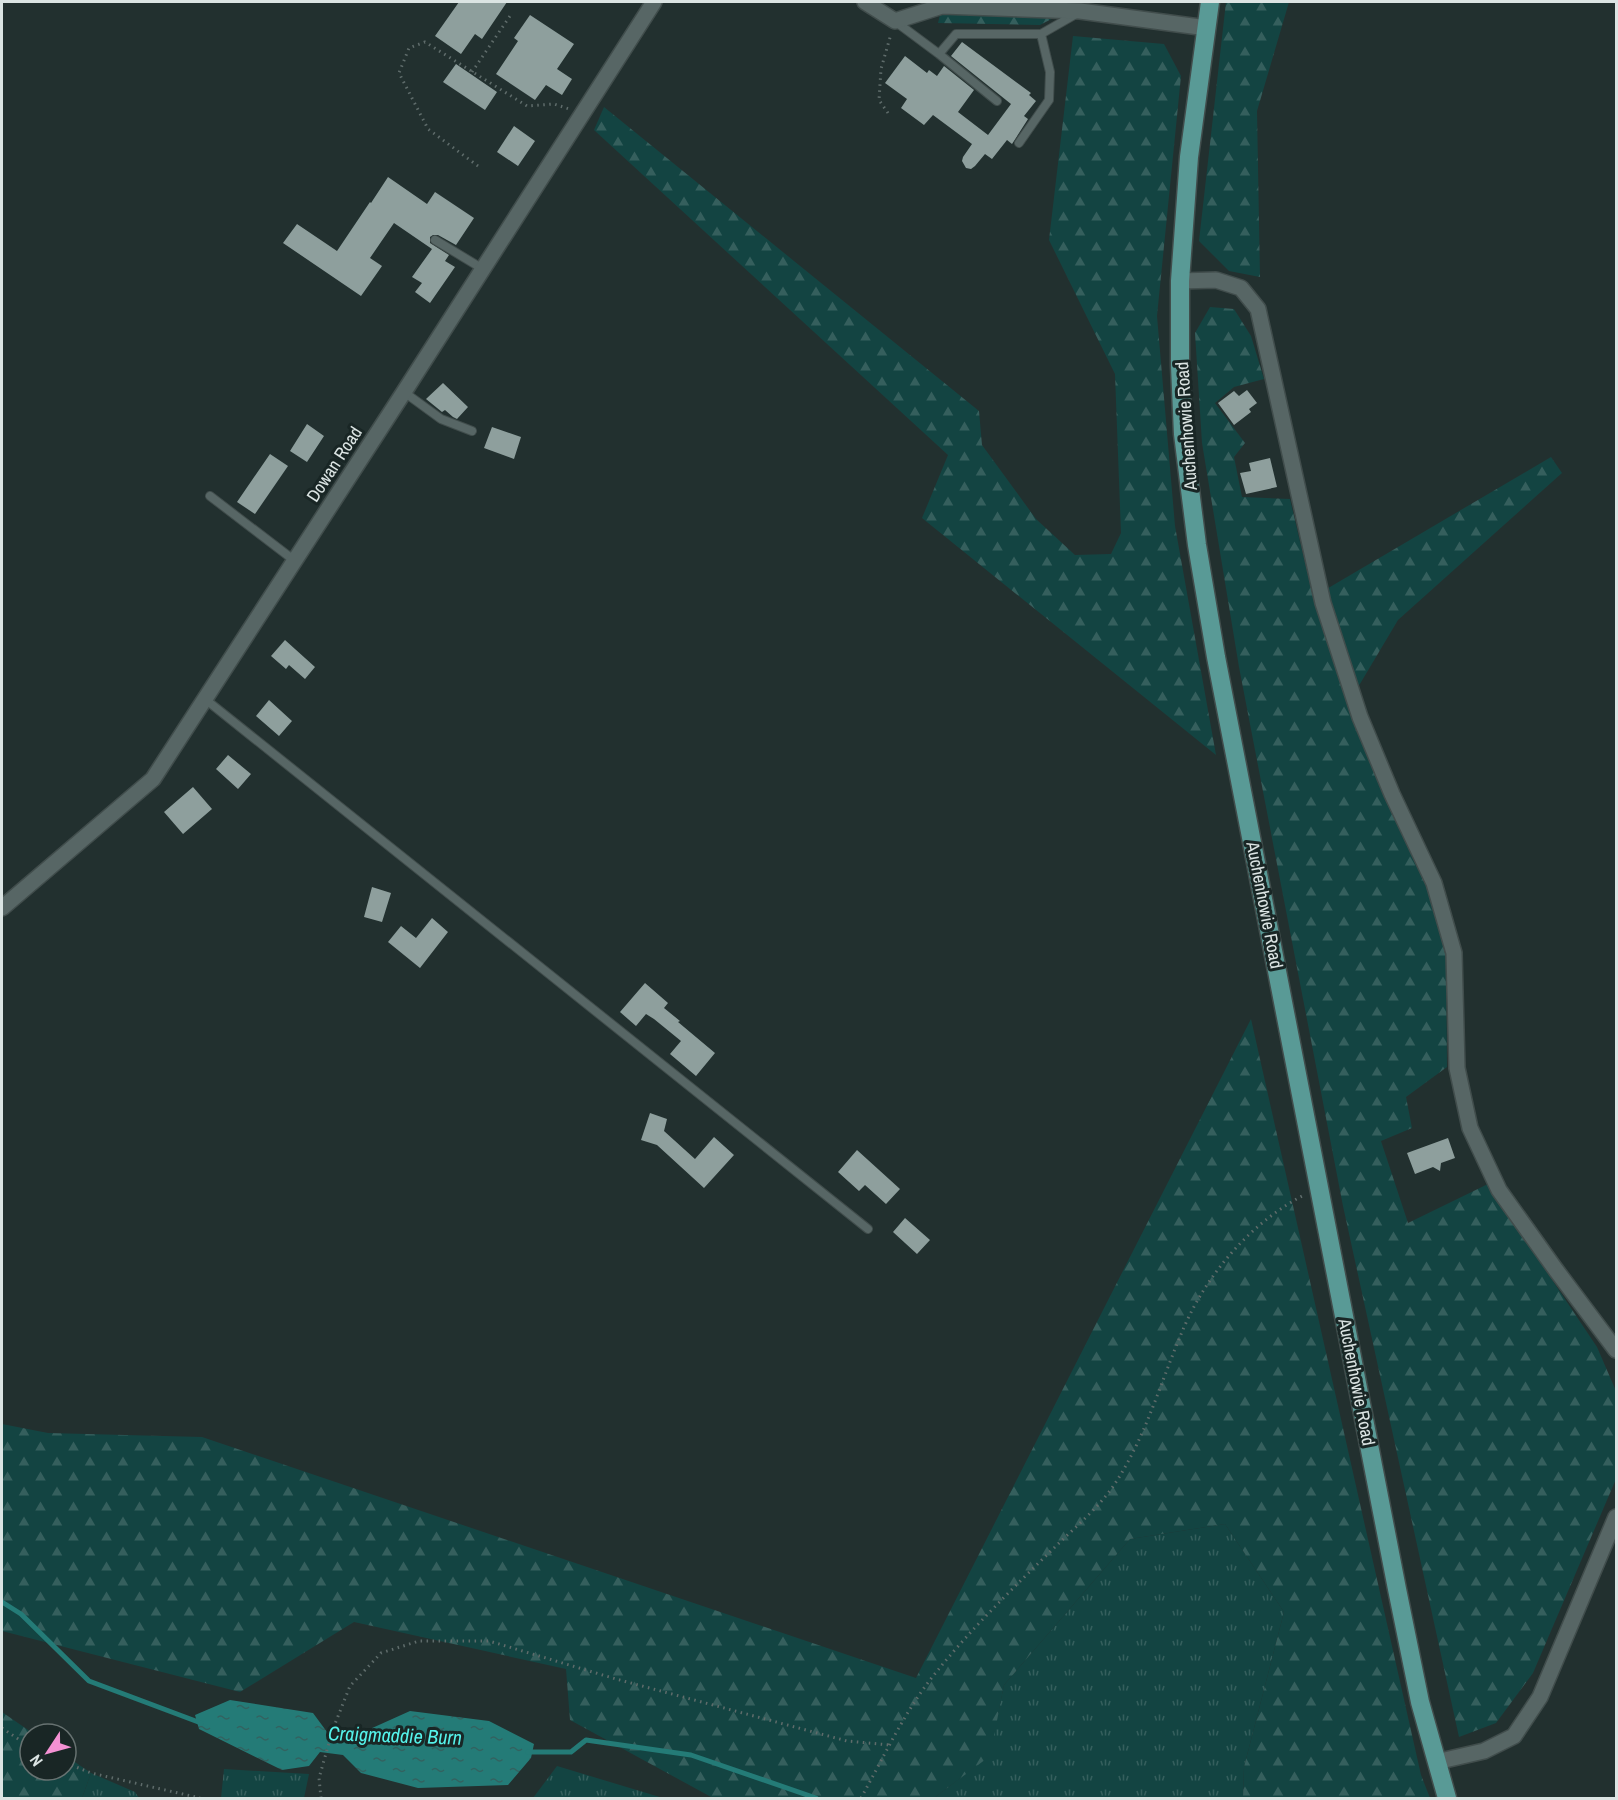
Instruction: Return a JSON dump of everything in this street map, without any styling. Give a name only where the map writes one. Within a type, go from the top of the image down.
[{"type":"main road","name":"Auchenhowie Road","points":[[1210,2],[1190,157],[1180,281],[1180,366],[1184,434],[1197,545],[1216,657],[1397,1589],[1420,1702],[1447,1798]]},
{"type":"street","name":"Dowan Road","points":[[2,908],[153,779],[654,2]]},
{"type":"street","points":[[865,2],[895,21],[942,6],[1080,11],[1207,28]]},
{"type":"street","points":[[1180,281],[1216,280],[1241,288],[1258,309],[1323,603],[1360,717],[1392,794],[1434,883],[1454,953],[1457,1068],[1470,1128],[1499,1190],[1617,1350]]},
{"type":"street","points":[[1436,1762],[1484,1751],[1514,1736],[1540,1696],[1617,1517]]},
{"type":"lane","points":[[939,54],[956,34],[1041,34],[1080,11]]},
{"type":"lane","points":[[895,21],[997,101]]},
{"type":"lane","points":[[1019,143],[1049,100],[1050,72],[1041,34]]},
{"type":"lane","points":[[435,240],[483,269]]},
{"type":"lane","points":[[404,393],[441,419],[472,431]]},
{"type":"lane","points":[[210,496],[295,561]]},
{"type":"lane","points":[[205,699],[868,1229]]},
{"type":"path","points":[[472,72],[512,13]]},
{"type":"path","points":[[888,113],[879,100],[881,69],[895,21]]},
{"type":"path","points":[[478,166],[428,129],[399,73],[409,48],[425,42],[527,106],[554,104],[582,114]]},
{"type":"path","points":[[861,1798],[911,1707],[937,1670],[1100,1502],[1116,1481],[1143,1432],[1182,1330],[1205,1287],[1254,1230],[1282,1208],[1306,1194],[1320,1190]]},
{"type":"path","points":[[321,1798],[319,1778],[333,1729],[350,1686],[381,1653],[419,1641],[489,1641],[616,1679],[847,1741],[890,1745]]},
{"type":"path","points":[[2,1728],[18,1739]]},
{"type":"path","points":[[78,1768],[91,1773],[200,1798]]},
{"type":"green space","points":[[943,2],[1084,2],[1040,25],[938,23]]},
{"type":"green space","points":[[1226,2],[1289,2],[1257,111],[1260,277],[1229,271],[1199,241]]},
{"type":"green space","points":[[1073,36],[1164,44],[1181,76],[1157,316],[1175,526],[1216,755],[922,518],[948,455],[594,130],[604,107],[979,411],[982,445],[1036,519],[1075,555],[1111,554],[1121,533],[1115,374],[1049,240]]},
{"type":"green space","points":[[1210,307],[1234,309],[1251,336],[1264,379],[1234,387],[1215,403],[1245,443],[1234,457],[1242,497],[1290,499],[1313,597],[1551,457],[1562,473],[1398,620],[1348,704],[1383,792],[1427,883],[1446,957],[1447,1067],[1406,1097],[1412,1128],[1381,1141],[1408,1223],[1488,1184],[1597,1347],[1616,1391],[1616,1479],[1533,1673],[1496,1723],[1459,1737],[1343,1206],[1239,667],[1202,443],[1195,333]]},
{"type":"green space","points":[[1251,1019],[1421,1775],[1430,1798],[1243,1798],[1244,1767],[1284,1612],[1225,1524],[1130,1539],[1004,1685],[990,1756],[934,1798],[713,1798],[570,1720],[566,1669],[354,1622],[240,1692],[2,1631],[2,1424],[48,1433],[202,1437],[916,1678]]},
{"type":"green space","points":[[1225,1524],[1284,1612],[1244,1767],[1243,1798],[934,1798],[989,1756],[1004,1685],[1130,1539]]},
{"type":"green space","points":[[2,1712],[18,1723],[18,1782],[78,1782],[78,1764],[91,1773],[82,1798],[2,1798]]},
{"type":"green space","points":[[557,1766],[663,1798],[533,1798]]},
{"type":"green space","points":[[224,1769],[309,1774],[304,1798],[221,1798]]},
{"type":"green space","points":[[91,1773],[135,1792],[139,1798],[82,1798]]},
{"type":"water","points":[[230,1700],[313,1713],[330,1736],[350,1738],[410,1711],[489,1721],[534,1744],[531,1758],[508,1785],[418,1788],[361,1773],[343,1755],[320,1752],[309,1766],[282,1770],[199,1729],[195,1715]]},
{"type":"building","points":[[459,2],[507,2],[482,39],[475,34],[461,54],[435,36]]},
{"type":"building","points":[[530,15],[574,44],[557,69],[572,79],[562,95],[546,85],[535,100],[496,74],[518,41],[514,38]]},
{"type":"building","points":[[962,42],[1031,93],[1029,95],[1036,101],[1024,116],[1028,119],[1012,144],[1007,140],[992,159],[985,154],[971,169],[966,168],[962,161],[972,144],[933,115],[924,125],[901,108],[907,99],[885,83],[905,56],[927,73],[929,70],[937,76],[944,66],[974,90],[958,112],[988,135],[1011,104],[951,56]]},
{"type":"building","points":[[456,64],[497,92],[485,110],[443,82]]},
{"type":"building","points":[[514,126],[535,141],[518,166],[497,152]]},
{"type":"building","points":[[388,177],[427,204],[435,192],[474,218],[456,245],[438,235],[430,237],[430,243],[449,255],[445,261],[455,267],[430,303],[415,292],[422,283],[412,277],[432,249],[394,223],[370,258],[382,266],[361,296],[283,243],[297,224],[337,251]]},
{"type":"building","points":[[443,383],[468,407],[457,419],[445,410],[442,412],[426,399]]},
{"type":"building","points":[[1247,390],[1257,403],[1249,409],[1251,412],[1234,425],[1218,403],[1234,391],[1239,396]]},
{"type":"building","points":[[307,424],[324,436],[307,462],[290,451]]},
{"type":"building","points":[[492,427],[521,437],[514,459],[484,448]]},
{"type":"building","points":[[270,454],[288,466],[255,514],[237,502]]},
{"type":"building","points":[[1270,458],[1277,487],[1246,494],[1240,473],[1251,471],[1249,463]]},
{"type":"building","points":[[285,640],[315,667],[305,679],[289,665],[286,669],[271,656]]},
{"type":"building","points":[[269,700],[292,721],[279,736],[256,716]]},
{"type":"building","points":[[228,755],[251,774],[238,789],[216,769]]},
{"type":"building","points":[[193,787],[212,809],[183,834],[164,812]]},
{"type":"building","points":[[372,887],[391,893],[382,922],[364,917]]},
{"type":"building","points":[[432,918],[448,932],[420,968],[388,942],[401,926],[416,938]]},
{"type":"building","points":[[645,983],[668,1003],[664,1008],[680,1021],[678,1022],[715,1053],[696,1076],[670,1054],[681,1041],[646,1014],[636,1026],[620,1012]]},
{"type":"building","points":[[650,1113],[667,1119],[664,1131],[695,1159],[714,1137],[734,1155],[704,1188],[657,1145],[641,1140]]},
{"type":"building","points":[[1448,1138],[1455,1158],[1441,1163],[1440,1171],[1433,1167],[1415,1174],[1407,1153]]},
{"type":"building","points":[[857,1150],[900,1189],[886,1204],[865,1185],[859,1191],[838,1172]]},
{"type":"building","points":[[905,1218],[930,1240],[917,1254],[893,1232]]},
{"type":"waterway","name":"Craigmaddie Burn","points":[[2,1602],[21,1614],[89,1681],[201,1723]]},
{"type":"waterway","name":"Craigmaddie Burn","points":[[528,1752],[571,1752],[586,1740],[691,1755],[816,1798]]}]
